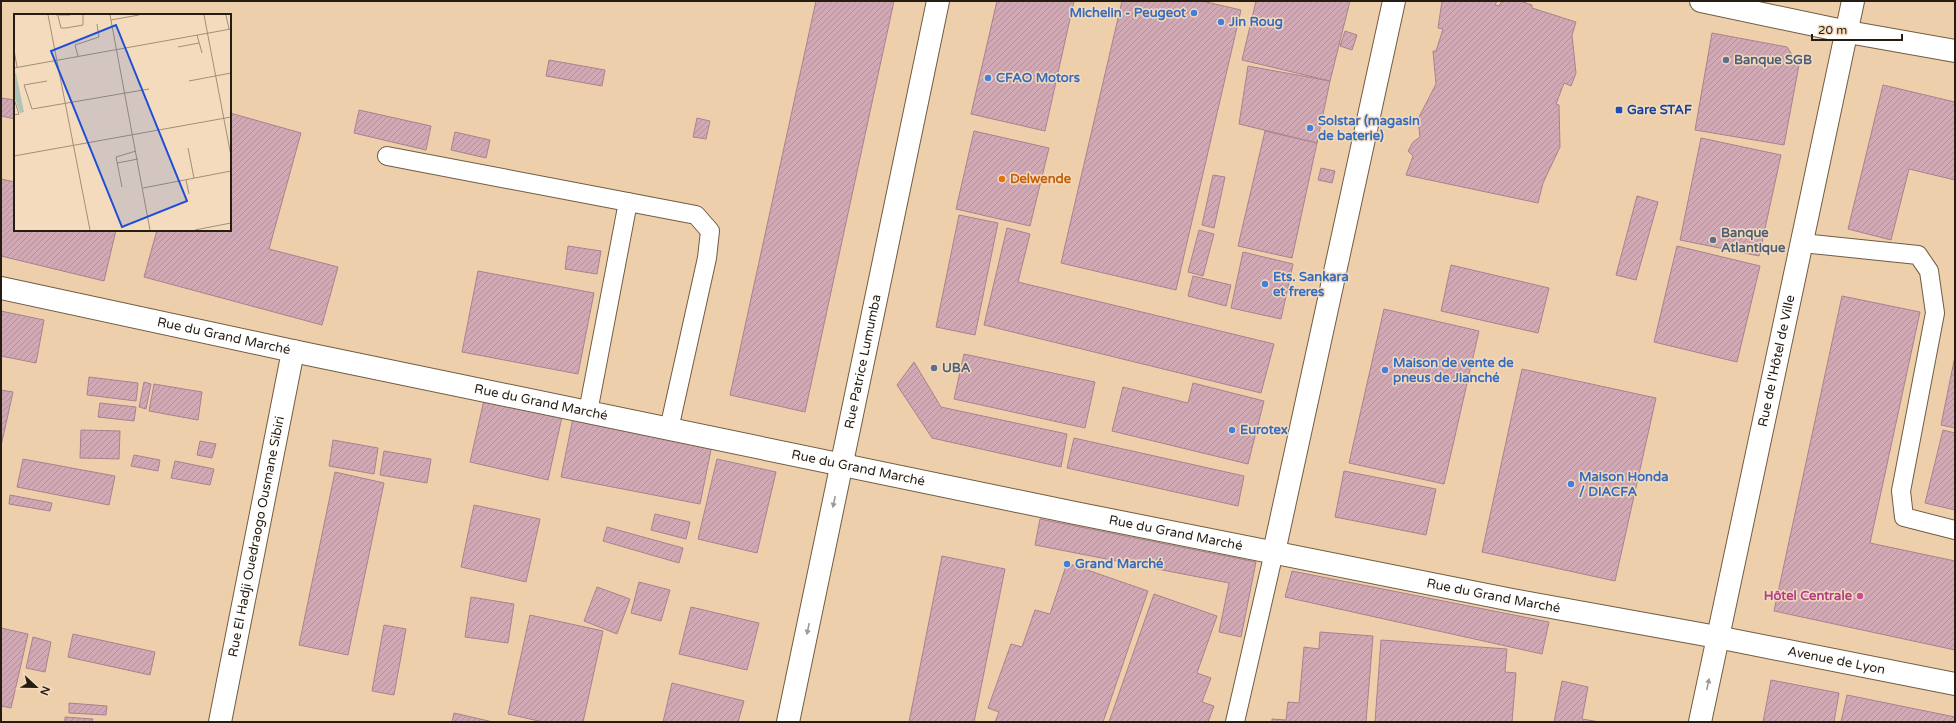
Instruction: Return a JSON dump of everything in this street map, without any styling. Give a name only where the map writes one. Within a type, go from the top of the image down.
[{"type":"street","name":"Rue Patrice Lumumba","points":[[788,722],[938,1]]},
{"type":"street","points":[[1274,552],[1394,1]]},
{"type":"street","points":[[1701,1],[1848,32],[1955,50]]},
{"type":"street","name":"Rue de l'Hôtel de Ville","points":[[1700,722],[1717,637],[1848,32],[1853,1]]},
{"type":"street","name":"Rue du Grand Marché","points":[[1,288],[293,351],[1075,513],[1512,600],[1717,637]]},
{"type":"street","name":"Rue El Hadji Ouedraogo Ousmane Sibiri","points":[[220,722],[293,351]]},
{"type":"street","name":"Avenue de Lyon","points":[[1717,637],[1955,684]]},
{"type":"lane","points":[[387,156],[696,215],[710,231],[707,258],[668,429]]},
{"type":"lane","points":[[588,412],[628,202]]},
{"type":"lane","points":[[1802,243],[1918,255],[1929,271],[1935,313],[1901,491],[1904,517],[1955,530]]},
{"type":"lane","points":[[1235,722],[1274,552]]},
{"type":"shaded area","points":[[1,1],[1955,1],[1955,722],[1,722]]},
{"type":"building","points":[[816,1],[894,1],[805,412],[730,395]]},
{"type":"building","points":[[997,1],[1074,1],[1045,131],[971,114]]},
{"type":"building","points":[[1122,1],[1202,1],[1241,10],[1176,290],[1061,263]]},
{"type":"building","points":[[1256,1],[1350,1],[1330,81],[1242,60]]},
{"type":"building","points":[[1442,1],[1497,1],[1495,5],[1499,6],[1502,1],[1520,1],[1532,5],[1532,8],[1576,22],[1572,35],[1576,73],[1571,86],[1564,83],[1556,104],[1559,105],[1560,147],[1543,183],[1538,203],[1406,175],[1413,156],[1408,151],[1413,142],[1420,137],[1418,119],[1436,84],[1433,51],[1436,51],[1443,29],[1438,28]]},
{"type":"building","points":[[1345,31],[1357,35],[1352,50],[1340,46]]},
{"type":"building","points":[[1712,33],[1787,47],[1799,65],[1784,145],[1695,130]]},
{"type":"building","points":[[549,60],[605,70],[602,86],[546,76]]},
{"type":"building","points":[[1248,66],[1330,81],[1317,143],[1239,124]]},
{"type":"building","points":[[1883,85],[1955,102],[1955,180],[1909,169],[1891,240],[1848,229]]},
{"type":"building","points":[[1,98],[14,100],[14,119],[1,116]]},
{"type":"building","points":[[359,110],[431,126],[426,150],[354,133]]},
{"type":"building","points":[[231,113],[301,133],[269,249],[338,267],[322,325],[144,277],[157,231],[231,231]]},
{"type":"building","points":[[697,118],[710,121],[706,139],[693,137]]},
{"type":"building","name":"Delwende","points":[[974,131],[1049,148],[1030,226],[956,209]]},
{"type":"building","points":[[1265,131],[1317,143],[1292,258],[1238,246]]},
{"type":"building","points":[[455,132],[490,140],[486,158],[451,150]]},
{"type":"building","points":[[1701,138],[1781,155],[1759,256],[1680,240]]},
{"type":"building","points":[[1321,168],[1335,171],[1332,183],[1318,180]]},
{"type":"building","points":[[1213,175],[1225,177],[1214,228],[1202,225]]},
{"type":"building","points":[[1,179],[14,182],[14,231],[116,231],[104,281],[1,256]]},
{"type":"building","points":[[1637,196],[1658,202],[1636,280],[1616,275]]},
{"type":"building","points":[[959,215],[998,223],[975,335],[936,327]]},
{"type":"building","points":[[1007,228],[1030,234],[1018,282],[1274,344],[1261,393],[984,325]]},
{"type":"building","points":[[1199,230],[1214,234],[1203,276],[1188,272]]},
{"type":"building","points":[[568,246],[601,251],[597,274],[565,269]]},
{"type":"building","points":[[1677,246],[1760,266],[1737,362],[1654,342]]},
{"type":"building","points":[[1243,252],[1293,264],[1281,319],[1231,308]]},
{"type":"building","points":[[1451,265],[1549,288],[1538,333],[1441,311]]},
{"type":"building","points":[[478,271],[594,293],[578,374],[462,352]]},
{"type":"building","points":[[1193,276],[1231,285],[1226,306],[1188,296]]},
{"type":"building","points":[[1842,296],[1920,312],[1870,543],[1955,561],[1955,650],[1774,611]]},
{"type":"building","points":[[1384,309],[1479,331],[1444,484],[1349,463]]},
{"type":"building","points":[[1,311],[44,320],[36,363],[1,356]]},
{"type":"building","points":[[964,354],[1095,382],[1085,428],[954,399]]},
{"type":"building","points":[[1955,356],[1955,428],[1941,425]]},
{"type":"building","points":[[914,362],[941,407],[1067,434],[1061,467],[932,438],[897,385]]},
{"type":"building","points":[[1522,369],[1656,398],[1615,581],[1482,552]]},
{"type":"building","points":[[89,377],[138,383],[136,401],[87,395]]},
{"type":"building","points":[[144,382],[151,384],[146,409],[139,407]]},
{"type":"building","points":[[1193,383],[1264,401],[1248,464],[1112,431],[1123,387],[1188,403]]},
{"type":"building","points":[[154,384],[202,392],[198,420],[149,411]]},
{"type":"building","points":[[1,390],[13,392],[1,446]]},
{"type":"building","points":[[484,400],[562,417],[548,480],[470,462]]},
{"type":"building","points":[[100,403],[136,407],[134,421],[98,417]]},
{"type":"building","points":[[573,418],[712,445],[700,504],[561,477]]},
{"type":"building","points":[[81,430],[120,431],[119,459],[80,458]]},
{"type":"building","points":[[1943,430],[1955,433],[1955,510],[1925,503]]},
{"type":"building","points":[[1074,438],[1244,476],[1238,506],[1067,468]]},
{"type":"building","points":[[333,440],[378,448],[374,474],[329,466]]},
{"type":"building","points":[[200,441],[216,444],[212,458],[197,455]]},
{"type":"building","points":[[384,451],[431,459],[427,483],[380,475]]},
{"type":"building","points":[[134,455],[160,460],[158,471],[131,466]]},
{"type":"building","points":[[23,459],[115,476],[109,505],[17,487]]},
{"type":"building","points":[[717,459],[776,472],[757,553],[698,539]]},
{"type":"building","points":[[175,461],[214,469],[210,485],[171,478]]},
{"type":"building","points":[[1344,471],[1436,489],[1426,535],[1335,517]]},
{"type":"building","points":[[335,472],[384,483],[348,655],[299,645]]},
{"type":"building","points":[[10,495],[52,503],[50,511],[9,504]]},
{"type":"building","points":[[474,505],[540,519],[526,582],[461,567]]},
{"type":"building","points":[[655,514],[690,522],[686,539],[651,530]]},
{"type":"building","points":[[1040,519],[1256,562],[1241,637],[1219,632],[1229,583],[1035,545]]},
{"type":"building","points":[[607,527],[683,548],[679,563],[603,541]]},
{"type":"building","points":[[942,556],[1005,569],[974,722],[909,722]]},
{"type":"building","points":[[1067,563],[1148,591],[1103,722],[995,722],[999,712],[988,708],[1011,644],[1022,647],[1035,610],[1050,614]]},
{"type":"building","points":[[1292,571],[1549,622],[1542,654],[1285,597]]},
{"type":"building","points":[[639,582],[670,590],[661,621],[631,613]]},
{"type":"building","points":[[597,587],[630,599],[617,634],[584,621]]},
{"type":"building","points":[[1154,594],[1217,616],[1197,673],[1211,678],[1202,702],[1214,706],[1208,722],[1109,722]]},
{"type":"building","points":[[471,597],[514,604],[508,643],[465,637]]},
{"type":"building","points":[[691,607],[759,623],[747,670],[679,654]]},
{"type":"building","points":[[530,615],[603,631],[583,722],[543,722],[508,714]]},
{"type":"building","points":[[384,625],[406,629],[394,695],[372,691]]},
{"type":"building","points":[[1,628],[28,634],[11,708],[1,706]]},
{"type":"building","points":[[1320,632],[1373,636],[1366,722],[1272,722],[1272,719],[1286,720],[1288,702],[1299,703],[1304,647],[1319,649]]},
{"type":"building","points":[[73,634],[155,652],[150,675],[68,657]]},
{"type":"building","points":[[33,637],[51,642],[45,672],[26,668]]},
{"type":"building","points":[[1381,640],[1507,649],[1505,672],[1516,673],[1512,722],[1375,722]]},
{"type":"building","points":[[1771,680],[1839,693],[1834,722],[1763,722]]},
{"type":"building","points":[[1562,681],[1588,687],[1582,719],[1600,722],[1554,722]]},
{"type":"building","points":[[672,683],[744,701],[738,722],[663,722]]},
{"type":"building","points":[[1847,695],[1955,717],[1955,722],[1841,722]]},
{"type":"building","points":[[69,703],[107,706],[106,715],[69,713]]},
{"type":"building","points":[[454,713],[493,722],[452,722]]},
{"type":"building","points":[[65,717],[93,719],[92,722],[65,722]]},
{"type":"place","name":"Michelin - Peugeot","points":[[1194,13]]},
{"type":"place","name":"Jin Roug","points":[[1221,22]]},
{"type":"place","name":"Banque SGB","points":[[1726,60]]},
{"type":"place","name":"CFAO Motors","points":[[988,78]]},
{"type":"place","name":"Gare STAF","points":[[1619,110]]},
{"type":"place","name":"Solstar (magasin de baterie)","points":[[1310,128]]},
{"type":"place","name":"Delwende","points":[[1002,179]]},
{"type":"place","name":"Banque Atlantique","points":[[1713,240]]},
{"type":"place","name":"Ets. Sankara et freres","points":[[1265,284]]},
{"type":"place","name":"UBA","points":[[934,368]]},
{"type":"place","name":"Maison de vente de pneus de Jianché","points":[[1385,370]]},
{"type":"place","name":"Eurotex","points":[[1232,430]]},
{"type":"place","name":"Maison Honda / DIACFA","points":[[1571,484]]},
{"type":"place","name":"Grand Marché","points":[[1067,564]]},
{"type":"place","name":"Hôtel Centrale","points":[[1860,596]]}]
